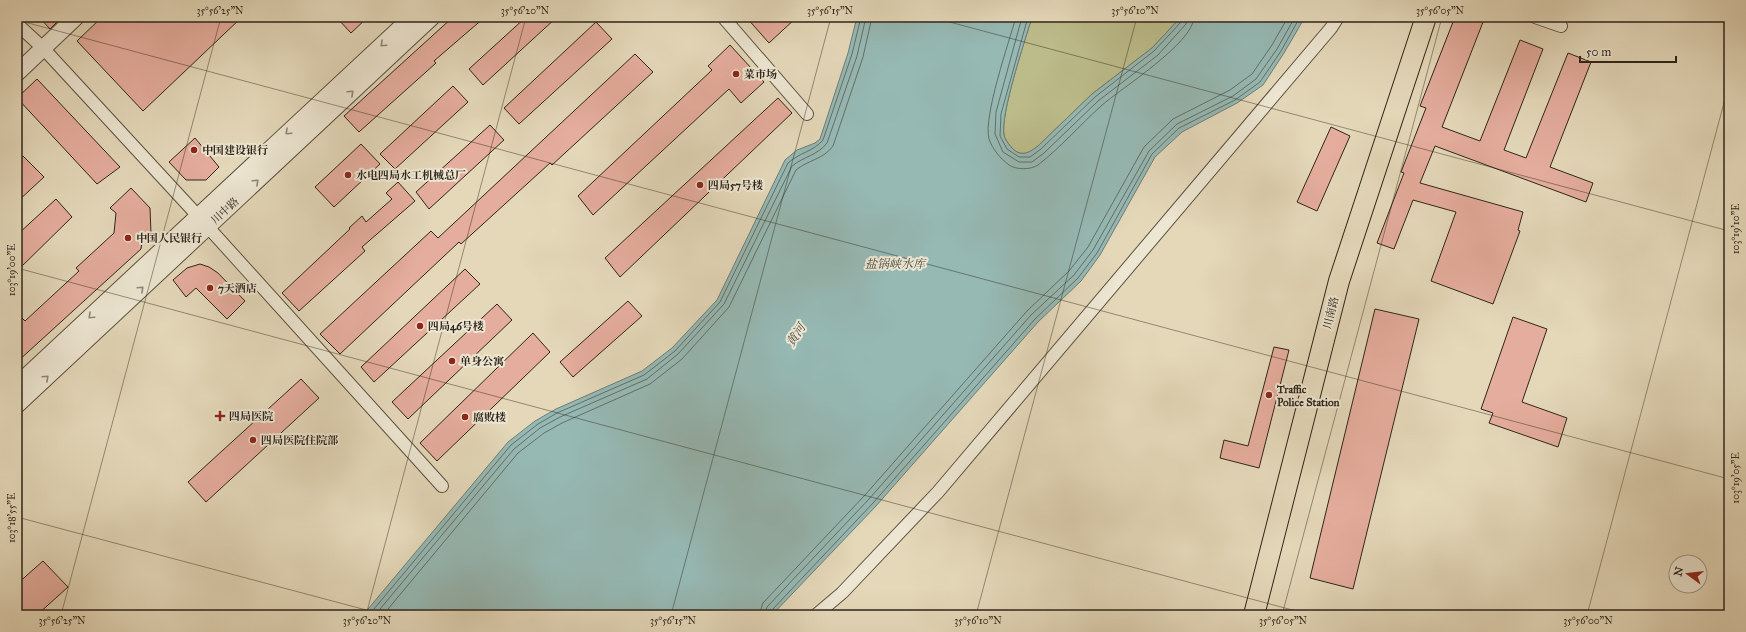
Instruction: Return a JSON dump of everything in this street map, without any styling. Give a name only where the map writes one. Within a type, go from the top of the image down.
[{"type":"main road","name":"川南路","points":[[1254,615],[1339,281],[1426,17]]},
{"type":"street","points":[[17,72],[76,17]]},
{"type":"street","name":"川中路","points":[[17,404],[412,17]]},
{"type":"street","name":"川中路","points":[[17,385],[432,17]]},
{"type":"street","points":[[723,17],[807,114]]},
{"type":"street","points":[[816,615],[842,593],[938,492],[1331,28],[1338,17]]},
{"type":"street","points":[[1535,17],[1562,26]]},
{"type":"street","points":[[17,24],[42,48],[203,221],[442,486]]},
{"type":"green space","points":[[1032,17],[1181,17],[1152,48],[1092,94],[1038,146],[1029,152],[1020,153],[1009,145],[1004,135],[1004,125],[1009,95]]},
{"type":"water","name":"盐锅峡水库","points":[[857,17],[1032,17],[1009,95],[1004,125],[1005,139],[1014,150],[1023,153],[1029,152],[1038,146],[1092,94],[1152,48],[1181,17],[1305,17],[1263,85],[1237,103],[1182,132],[1155,157],[1100,255],[1081,281],[1038,322],[876,506],[772,615],[363,615],[508,442],[535,421],[556,409],[642,371],[672,348],[717,300],[785,160],[797,150],[815,143],[820,139],[848,53]]},
{"type":"building","points":[[39,17],[62,17],[50,29]]},
{"type":"building","points":[[102,17],[242,17],[143,111],[77,41]]},
{"type":"building","points":[[336,17],[368,17],[351,33]]},
{"type":"building","points":[[453,17],[485,17],[434,61],[436,63],[359,132],[344,116]]},
{"type":"building","points":[[526,17],[557,17],[483,85],[469,69]]},
{"type":"building","points":[[746,17],[797,17],[769,43]]},
{"type":"building","points":[[1455,17],[1485,17],[1442,127],[1480,141],[1520,40],[1543,49],[1504,150],[1526,158],[1568,53],[1591,62],[1550,167],[1593,183],[1586,202],[1435,146],[1420,183],[1523,212],[1518,230],[1520,231],[1493,304],[1431,281],[1456,212],[1413,200],[1394,249],[1377,243],[1404,173],[1401,172],[1426,108],[1420,106]]},
{"type":"building","points":[[596,22],[612,39],[519,124],[504,108]]},
{"type":"building","points":[[730,45],[764,82],[741,103],[729,89],[593,215],[578,196],[712,70],[708,66]]},
{"type":"building","points":[[635,54],[653,72],[552,165],[550,163],[461,244],[459,242],[340,354],[320,334],[431,231],[438,238]]},
{"type":"building","points":[[37,79],[120,167],[97,184],[17,98]]},
{"type":"building","points":[[453,86],[468,102],[395,169],[380,154]]},
{"type":"building","name":"四局57号楼","points":[[778,98],[792,113],[620,277],[605,258]]},
{"type":"building","points":[[490,125],[504,140],[429,209],[416,192]]},
{"type":"building","points":[[1331,127],[1350,136],[1317,211],[1297,202]]},
{"type":"building","name":"中国建设银行","points":[[195,138],[219,167],[206,180],[186,180],[169,162]]},
{"type":"building","name":"水电四局水工机械总厂","points":[[361,144],[380,164],[334,207],[315,187]]},
{"type":"building","points":[[23,156],[44,177],[17,202],[17,162]]},
{"type":"building","points":[[398,182],[415,201],[362,247],[365,251],[299,311],[282,293],[362,216],[366,222],[392,199],[386,193]]},
{"type":"building","points":[[131,188],[150,208],[151,233],[142,243],[141,249],[17,362],[17,313],[25,321],[79,271],[76,268],[114,233],[116,213],[110,208]]},
{"type":"building","points":[[56,199],[72,217],[17,271],[17,235]]},
{"type":"building","points":[[200,264],[209,267],[218,273],[245,301],[227,319],[196,288],[186,297],[173,280],[187,268]]},
{"type":"building","name":"四局46号楼","points":[[465,269],[480,284],[374,382],[361,367]]},
{"type":"building","points":[[628,301],[642,316],[573,377],[560,362]]},
{"type":"building","name":"单身公寓","points":[[497,304],[512,320],[408,419],[392,402]]},
{"type":"building","points":[[1375,309],[1419,319],[1353,589],[1310,578]]},
{"type":"building","points":[[1513,317],[1547,329],[1522,402],[1567,418],[1558,447],[1489,423],[1493,413],[1481,409]]},
{"type":"building","name":"腐败楼","points":[[533,333],[550,352],[437,461],[420,443]]},
{"type":"building","name":"Traffic Police Station","points":[[1274,347],[1289,350],[1259,468],[1220,458],[1224,440],[1248,446]]},
{"type":"building","name":"四局医院住院部","points":[[301,379],[319,398],[206,502],[188,482]]},
{"type":"building","points":[[43,561],[68,587],[37,615],[17,615],[17,584]]},
{"type":"place","name":"菜市场","points":[[736,74]]},
{"type":"place","name":"中国建设银行","points":[[194,150]]},
{"type":"place","name":"水电四局水工机械总厂","points":[[348,175]]},
{"type":"place","name":"四局57号楼","points":[[700,185]]},
{"type":"place","name":"中国人民银行","points":[[128,238]]},
{"type":"place","name":"7天酒店","points":[[210,288]]},
{"type":"place","name":"四局46号楼","points":[[420,326]]},
{"type":"place","name":"单身公寓","points":[[452,361]]},
{"type":"place","name":"Traffic Police Station","points":[[1269,395]]},
{"type":"place","name":"四局医院","points":[[220,416]]},
{"type":"place","name":"腐败楼","points":[[465,417]]},
{"type":"place","name":"四局医院住院部","points":[[253,440]]},
{"type":"water label","name":"黄河","points":[[796,335]]}]
